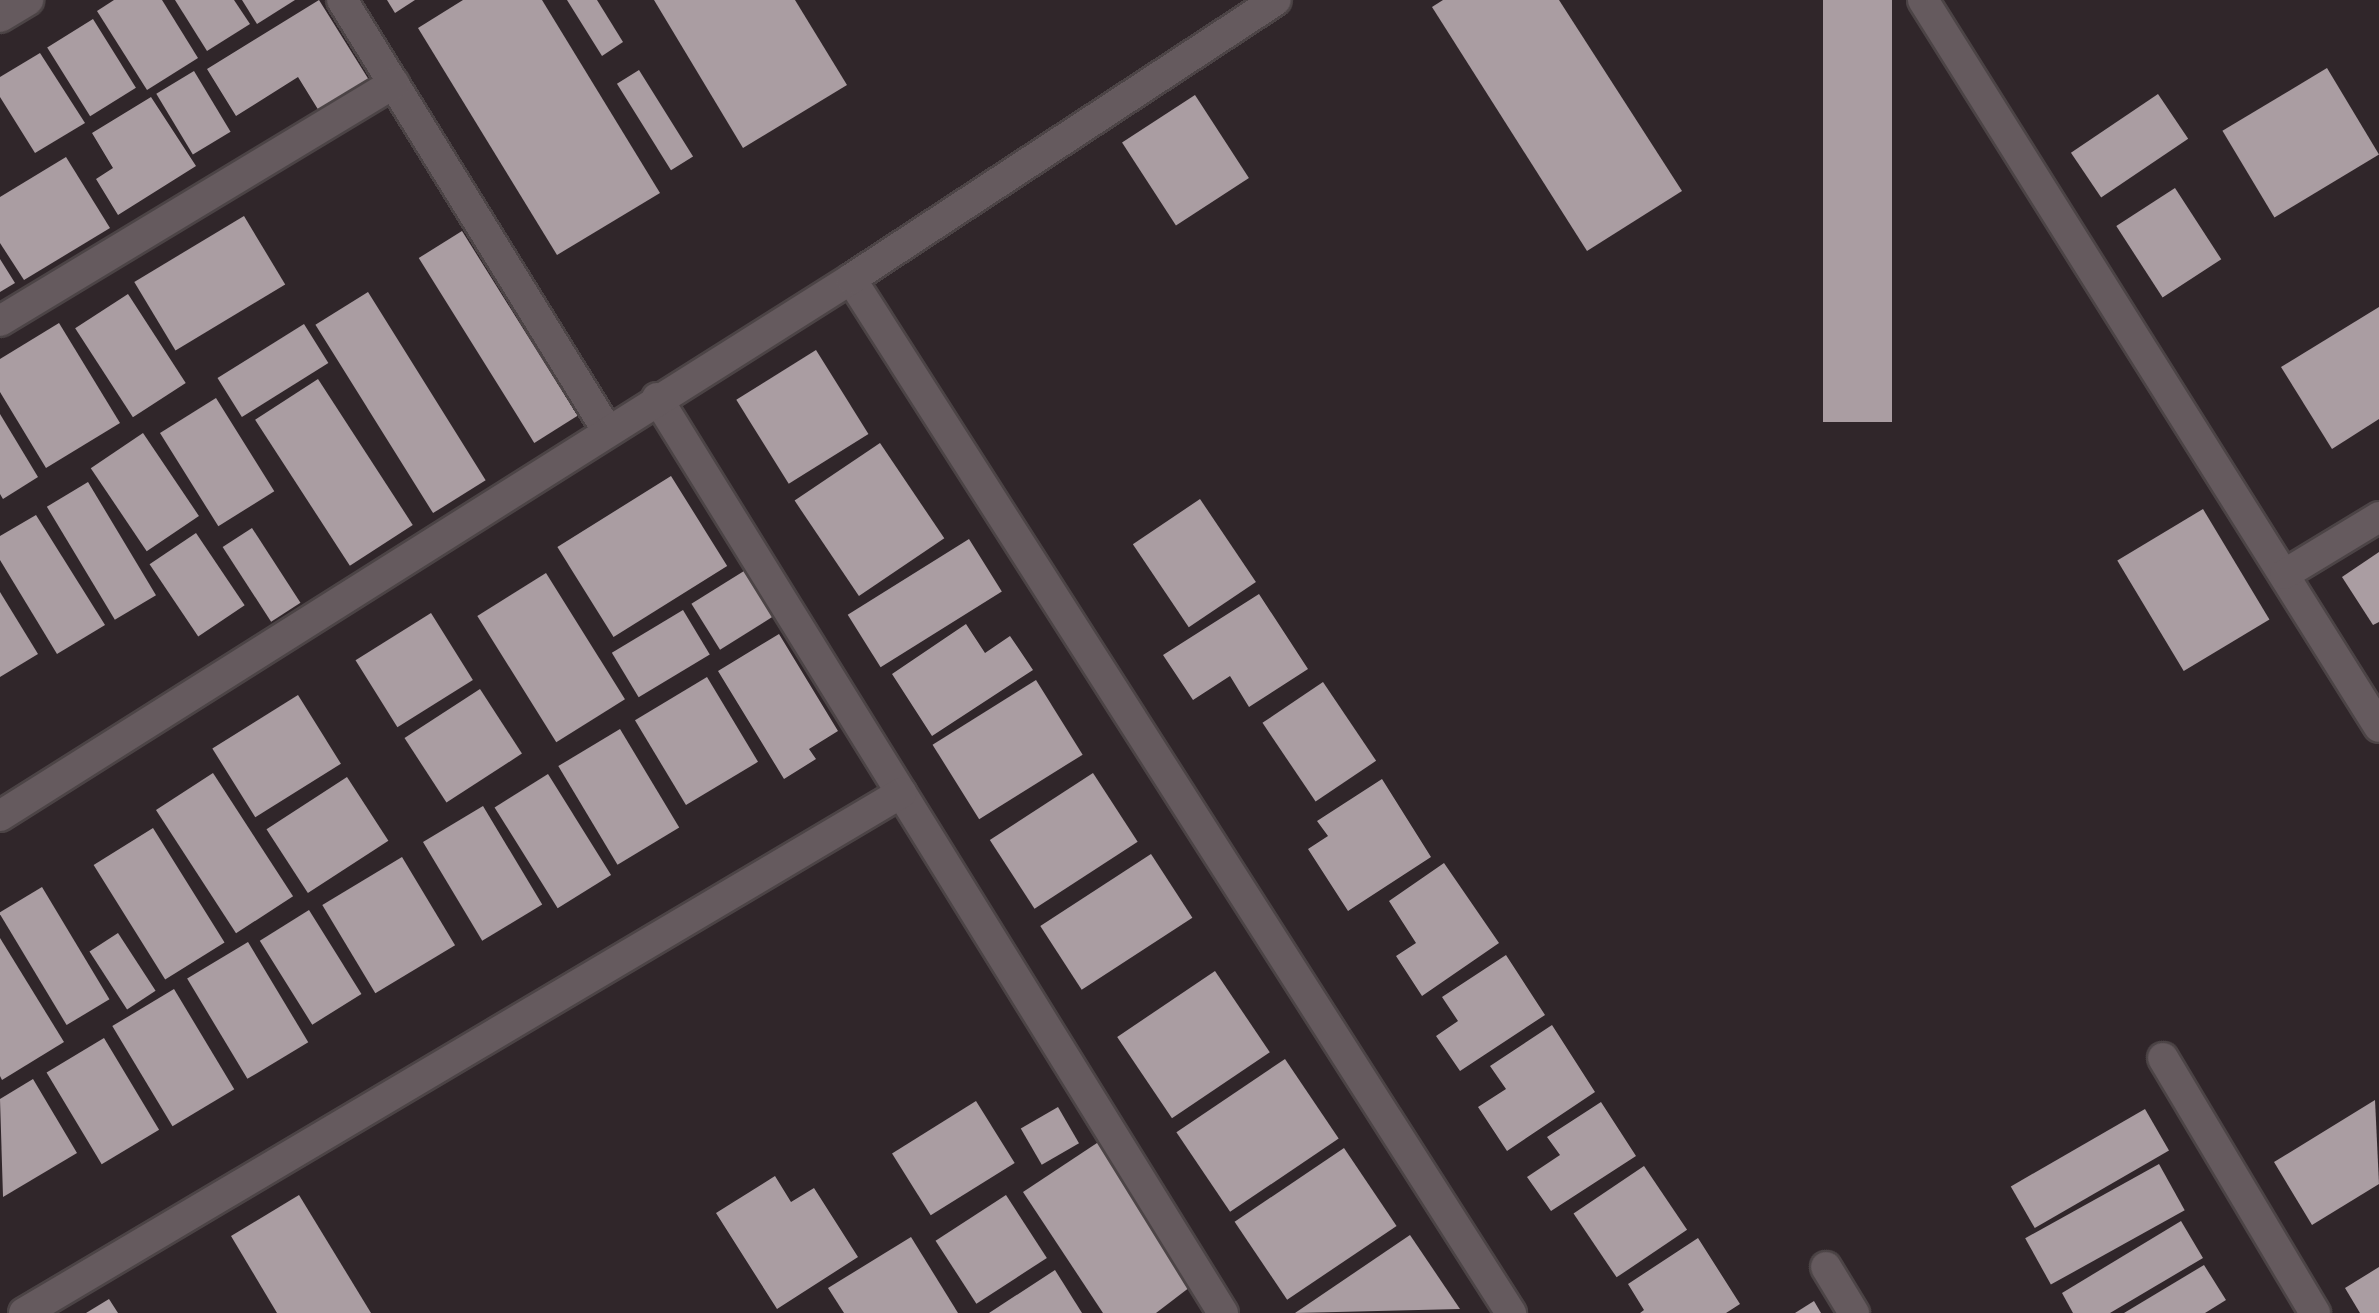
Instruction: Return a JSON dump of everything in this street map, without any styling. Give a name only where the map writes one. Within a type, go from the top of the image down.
[{"type":"street","points":[[0,17],[28,0]]},
{"type":"street","points":[[342,0],[607,430]]},
{"type":"street","points":[[0,816],[850,279],[1276,0]]},
{"type":"street","points":[[1923,0],[2379,727]]},
{"type":"street","points":[[0,321],[394,83]]},
{"type":"street","points":[[850,279],[1511,1313]]},
{"type":"street","points":[[657,398],[1223,1313]]},
{"type":"street","points":[[2286,574],[2379,517]]},
{"type":"street","points":[[24,1313],[901,794]]},
{"type":"street","points":[[2163,1058],[2315,1313]]},
{"type":"street","points":[[1826,1267],[1854,1313]]},
{"type":"building","points":[[114,0],[162,0],[198,58],[147,90],[97,11]]},
{"type":"building","points":[[175,0],[234,0],[250,24],[207,51]]},
{"type":"building","points":[[242,0],[295,0],[257,24]]},
{"type":"building","points":[[319,0],[369,80],[319,111],[298,77],[236,116],[207,69]]},
{"type":"building","points":[[387,0],[415,0],[395,13]]},
{"type":"building","points":[[463,0],[542,0],[660,193],[557,255],[418,28]]},
{"type":"building","points":[[567,0],[597,0],[623,42],[602,56]]},
{"type":"building","points":[[654,0],[795,0],[847,85],[743,148]]},
{"type":"building","points":[[1443,0],[1559,0],[1682,191],[1587,251],[1432,7]]},
{"type":"building","points":[[1823,0],[1892,0],[1892,422],[1823,422]]},
{"type":"building","points":[[93,19],[136,88],[90,116],[47,48]]},
{"type":"building","points":[[40,53],[85,123],[35,153],[0,97],[0,77]]},
{"type":"building","points":[[2327,68],[2379,155],[2274,217],[2222,131]]},
{"type":"building","points":[[639,70],[693,157],[671,170],[617,84]]},
{"type":"building","points":[[194,71],[231,132],[193,155],[156,94]]},
{"type":"building","points":[[2158,94],[2188,139],[2101,197],[2071,153]]},
{"type":"building","points":[[1195,95],[1249,178],[1176,225],[1122,142]]},
{"type":"building","points":[[151,97],[196,166],[118,215],[96,179],[113,168],[92,133]]},
{"type":"building","points":[[66,157],[110,228],[24,280],[0,243],[0,197]]},
{"type":"building","points":[[2175,188],[2221,259],[2163,297],[2116,226]]},
{"type":"building","points":[[244,216],[285,285],[175,350],[134,282]]},
{"type":"building","points":[[462,231],[578,416],[534,443],[419,258]]},
{"type":"building","points":[[0,259],[15,283],[0,292]]},
{"type":"building","points":[[368,292],[486,480],[433,513],[315,325]]},
{"type":"building","points":[[128,294],[186,383],[133,417],[75,328]]},
{"type":"building","points":[[2379,307],[2379,419],[2332,449],[2281,367]]},
{"type":"building","points":[[59,323],[120,423],[46,468],[0,392],[0,359]]},
{"type":"building","points":[[304,324],[328,363],[242,417],[217,378]]},
{"type":"building","points":[[816,350],[868,434],[789,484],[736,400]]},
{"type":"building","points":[[318,379],[413,525],[350,566],[255,420]]},
{"type":"building","points":[[216,398],[274,491],[218,526],[160,433]]},
{"type":"building","points":[[0,414],[38,477],[3,499],[0,494]]},
{"type":"building","points":[[143,433],[199,516],[147,551],[91,468]]},
{"type":"building","points":[[880,443],[944,538],[859,596],[795,501]]},
{"type":"building","points":[[671,476],[727,566],[614,637],[557,547]]},
{"type":"building","points":[[88,482],[156,595],[115,620],[47,507]]},
{"type":"building","points":[[1200,499],[1256,582],[1189,627],[1133,544]]},
{"type":"building","points":[[2203,509],[2269,620],[2184,671],[2117,561]]},
{"type":"building","points":[[36,515],[105,625],[57,654],[0,560],[0,536]]},
{"type":"building","points":[[252,528],[300,603],[271,622],[223,547]]},
{"type":"building","points":[[196,533],[245,605],[198,636],[150,564]]},
{"type":"building","points":[[969,539],[1002,592],[881,667],[848,615]]},
{"type":"building","points":[[2379,552],[2379,622],[2373,625],[2342,577]]},
{"type":"building","points":[[744,571],[773,617],[720,650],[691,604]]},
{"type":"building","points":[[546,573],[625,699],[556,742],[477,616]]},
{"type":"building","points":[[0,592],[38,654],[0,677]]},
{"type":"building","points":[[1259,594],[1308,669],[1249,707],[1230,676],[1193,700],[1163,655]]},
{"type":"building","points":[[683,610],[710,655],[639,697],[612,653]]},
{"type":"building","points":[[431,613],[473,680],[397,727],[356,660]]},
{"type":"building","points":[[966,624],[985,653],[1010,636],[1033,670],[932,736],[892,674]]},
{"type":"building","points":[[779,634],[838,731],[809,749],[816,759],[784,779],[718,671]]},
{"type":"building","points":[[707,677],[758,762],[686,805],[635,720]]},
{"type":"building","points":[[1036,680],[1083,755],[979,819],[933,745]]},
{"type":"building","points":[[1323,682],[1376,761],[1316,802],[1262,723]]},
{"type":"building","points":[[480,689],[522,754],[446,803],[405,738]]},
{"type":"building","points":[[298,695],[341,764],[255,817],[212,749]]},
{"type":"building","points":[[620,729],[679,828],[618,865],[558,766]]},
{"type":"building","points":[[213,773],[293,896],[236,933],[156,810]]},
{"type":"building","points":[[1093,773],[1138,842],[1035,909],[990,840]]},
{"type":"building","points":[[548,774],[611,875],[558,908],[495,807]]},
{"type":"building","points":[[347,777],[388,841],[308,893],[266,829]]},
{"type":"building","points":[[1382,779],[1431,857],[1348,911],[1308,849],[1328,836],[1317,821]]},
{"type":"building","points":[[483,806],[542,905],[482,941],[423,842]]},
{"type":"building","points":[[153,828],[225,942],[165,980],[94,865]]},
{"type":"building","points":[[1151,854],[1192,918],[1082,990],[1040,926]]},
{"type":"building","points":[[402,857],[455,945],[375,993],[322,905]]},
{"type":"building","points":[[1444,863],[1499,943],[1422,996],[1396,956],[1416,943],[1389,901]]},
{"type":"building","points":[[42,887],[109,999],[67,1025],[0,914]]},
{"type":"building","points":[[309,910],[361,994],[312,1025],[260,941]]},
{"type":"building","points":[[118,933],[156,991],[127,1009],[89,952]]},
{"type":"building","points":[[0,938],[64,1042],[2,1080],[0,1076]]},
{"type":"building","points":[[248,942],[308,1042],[247,1079],[187,979]]},
{"type":"building","points":[[1506,955],[1545,1015],[1460,1071],[1436,1036],[1458,1021],[1442,997]]},
{"type":"building","points":[[1215,971],[1270,1052],[1172,1118],[1117,1037]]},
{"type":"building","points":[[174,989],[234,1089],[173,1126],[112,1026]]},
{"type":"building","points":[[1552,1025],[1595,1092],[1507,1151],[1478,1107],[1506,1089],[1490,1066]]},
{"type":"building","points":[[104,1038],[159,1130],[102,1164],[47,1073]]},
{"type":"building","points":[[1285,1059],[1339,1139],[1230,1212],[1176,1132]]},
{"type":"building","points":[[33,1079],[77,1153],[3,1197],[0,1099]]},
{"type":"building","points":[[2375,1100],[2379,1184],[2312,1225],[2274,1162]]},
{"type":"building","points":[[976,1101],[1015,1163],[931,1215],[892,1153]]},
{"type":"building","points":[[1601,1102],[1636,1156],[1551,1211],[1527,1177],[1560,1155],[1547,1137]]},
{"type":"building","points":[[1058,1107],[1079,1143],[1042,1165],[1021,1128]]},
{"type":"building","points":[[2145,1109],[2169,1151],[2035,1228],[2011,1186]]},
{"type":"building","points":[[1100,1141],[1194,1284],[1156,1313],[1103,1313],[1023,1192]]},
{"type":"building","points":[[1344,1148],[1397,1226],[1287,1300],[1235,1222]]},
{"type":"building","points":[[2159,1164],[2185,1210],[2051,1285],[2025,1238]]},
{"type":"building","points":[[1644,1166],[1687,1230],[1617,1277],[1574,1214]]},
{"type":"building","points":[[775,1176],[791,1202],[814,1188],[858,1257],[777,1309],[716,1213]]},
{"type":"building","points":[[299,1195],[371,1313],[277,1313],[231,1236]]},
{"type":"building","points":[[1006,1195],[1047,1258],[976,1304],[936,1241]]},
{"type":"building","points":[[2181,1221],[2203,1258],[2110,1313],[2073,1313],[2062,1293]]},
{"type":"building","points":[[1410,1235],[1460,1309],[1295,1313]]},
{"type":"building","points":[[911,1237],[958,1313],[844,1313],[828,1288]]},
{"type":"building","points":[[1698,1238],[1740,1304],[1726,1313],[1640,1313],[1644,1310],[1628,1284]]},
{"type":"building","points":[[2204,1265],[2226,1300],[2205,1313],[2124,1313]]},
{"type":"building","points":[[2379,1267],[2379,1313],[2360,1313],[2345,1288]]},
{"type":"building","points":[[1055,1270],[1082,1313],[989,1313]]},
{"type":"building","points":[[109,1299],[118,1313],[86,1313]]},
{"type":"building","points":[[1814,1301],[1821,1313],[1795,1313]]}]
